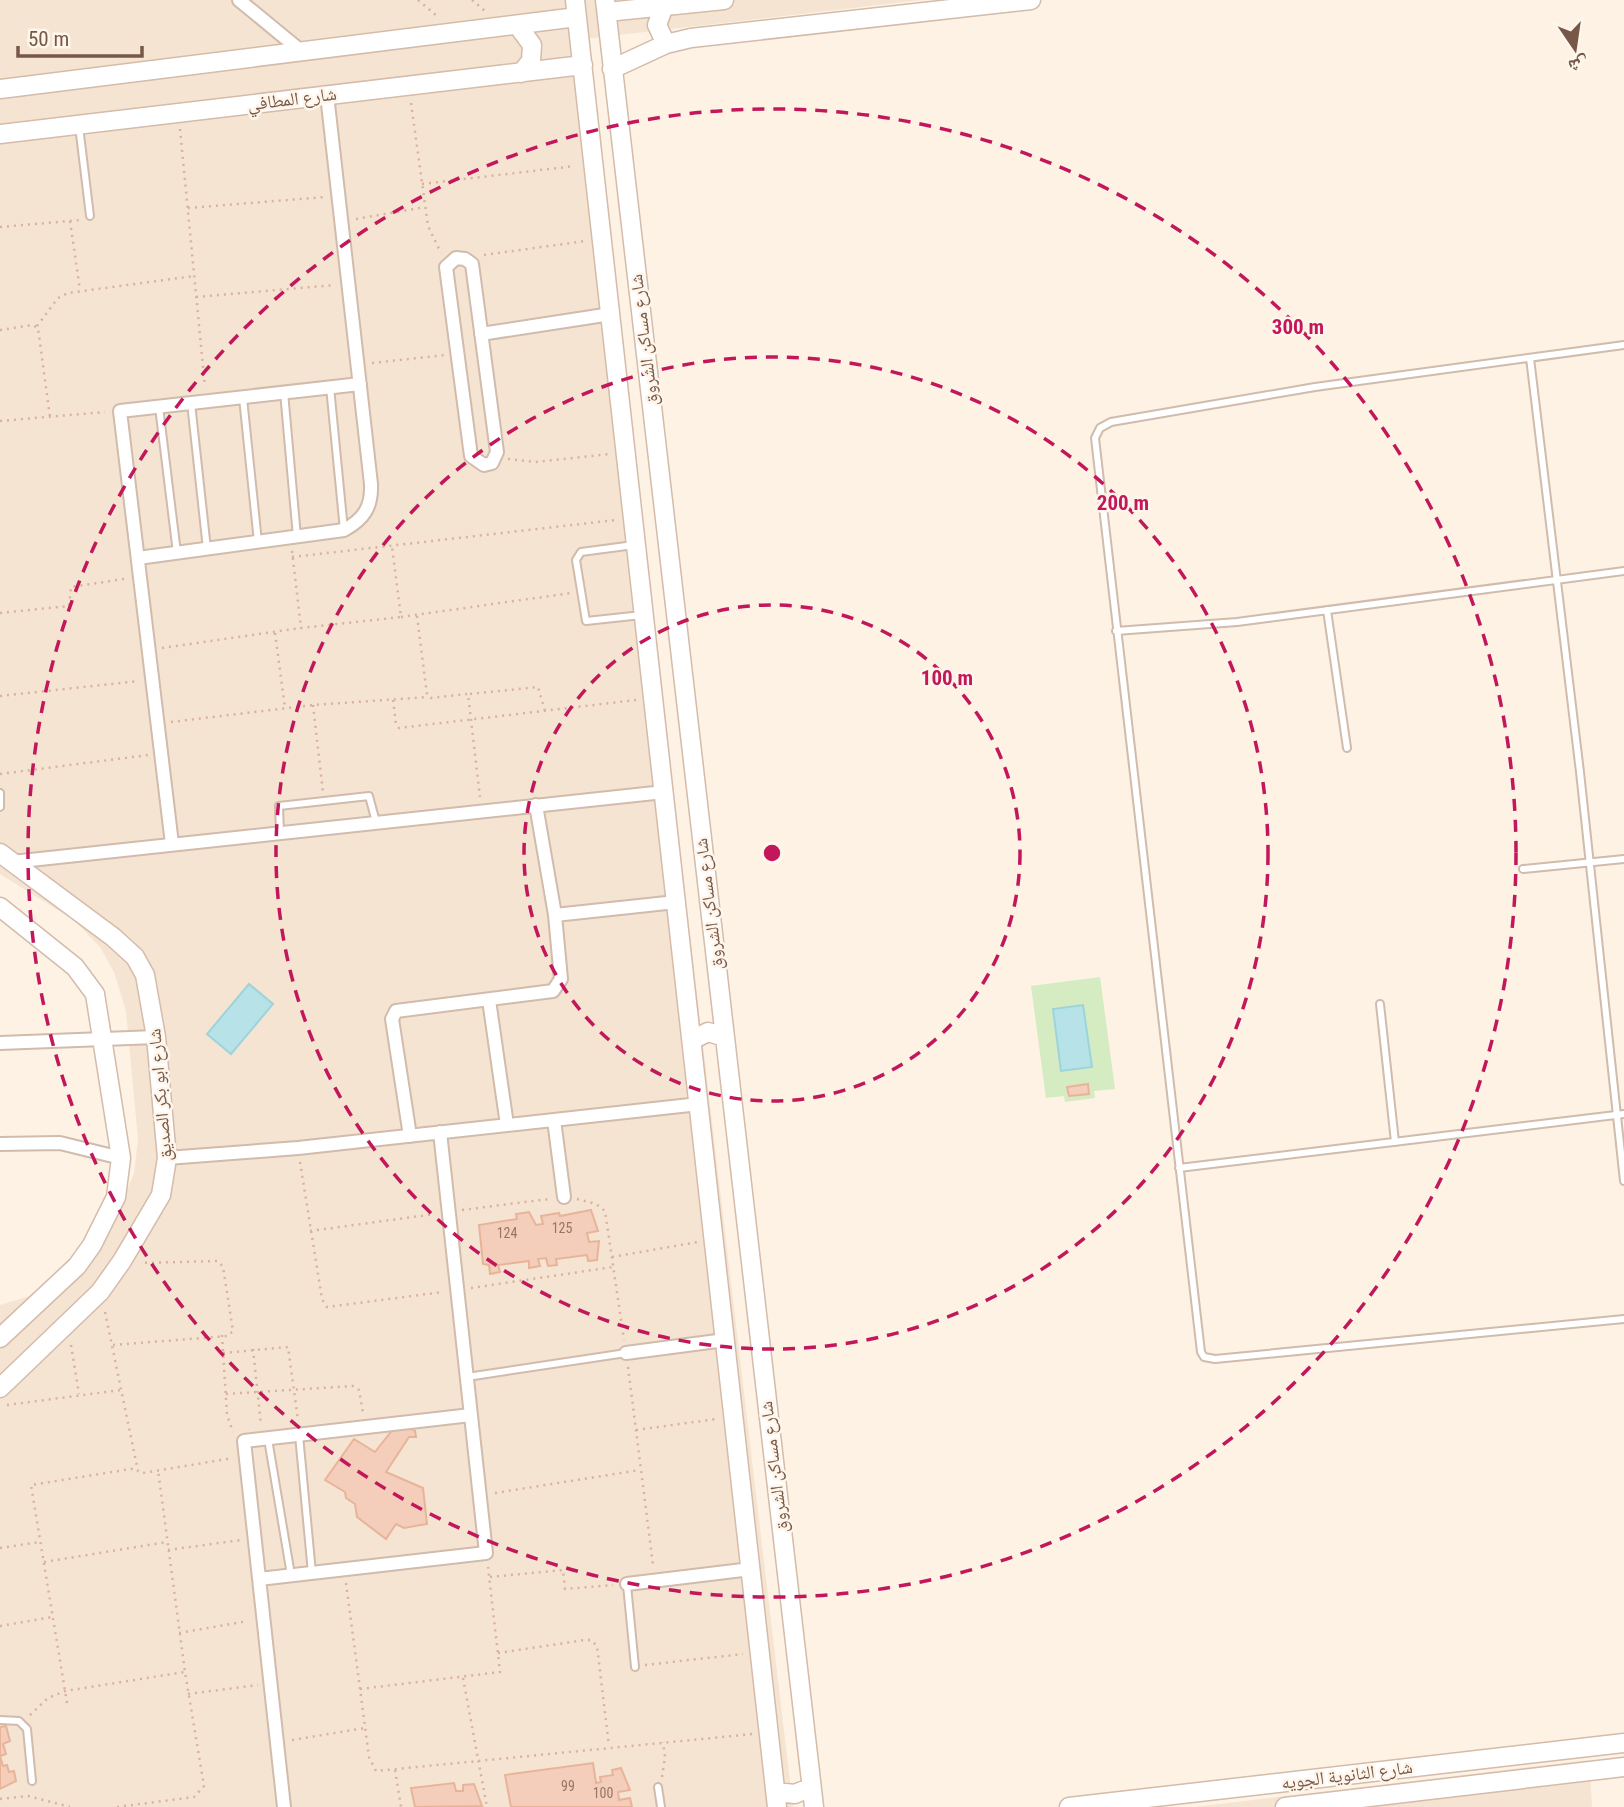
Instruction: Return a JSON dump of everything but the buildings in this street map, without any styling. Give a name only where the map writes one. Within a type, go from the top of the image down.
[{"type":"street","points":[[239,0],[301,51]]},
{"type":"street","points":[[606,6],[664,6],[724,0]]},
{"type":"street","points":[[612,69],[666,44],[691,38],[1031,0]]},
{"type":"street","name":"شارع مساكن الشروق","points":[[606,6],[814,1801]]},
{"type":"street","points":[[664,6],[657,25],[666,44]]},
{"type":"street","points":[[0,89],[518,26],[576,8]]},
{"type":"street","name":"شارع مساكن الشروق","points":[[576,8],[777,1799]]},
{"type":"street","points":[[518,26],[532,45],[531,61],[521,73]]},
{"type":"street","name":"شارع المطافي","points":[[0,134],[583,65]]},
{"type":"street","points":[[138,558],[344,530],[357,523],[372,498],[327,95]]},
{"type":"street","points":[[460,258],[472,264],[497,452],[495,460],[484,466],[471,456],[446,267],[460,258]]},
{"type":"street","points":[[481,334],[611,314]]},
{"type":"street","points":[[172,844],[120,411],[360,384]]},
{"type":"street","points":[[6,857],[172,844],[664,792]]},
{"type":"street","points":[[410,1136],[392,1019],[394,1013],[400,1009],[547,993],[559,986],[561,979],[555,915],[536,805]]},
{"type":"street","name":"شارع ابو بكر الصديق","points":[[0,1388],[100,1292],[122,1261],[161,1195],[167,1158],[150,994],[135,957],[113,937],[6,857]]},
{"type":"street","points":[[555,915],[676,902]]},
{"type":"street","points":[[0,907],[84,977],[95,994],[121,1158],[116,1197],[92,1245],[67,1276],[0,1338]]},
{"type":"street","points":[[688,1000],[706,1006],[720,994]]},
{"type":"street","points":[[489,1000],[507,1125]]},
{"type":"street","points":[[692,1040],[708,1032],[725,1037]]},
{"type":"street","points":[[0,1043],[156,1037]]},
{"type":"street","points":[[167,1158],[298,1148],[699,1104]]},
{"type":"street","points":[[554,1120],[564,1197]]},
{"type":"street","points":[[259,1579],[486,1553],[440,1132]]},
{"type":"street","points":[[0,1144],[60,1143],[121,1158]]},
{"type":"street","points":[[626,1353],[725,1340]]},
{"type":"street","points":[[284,1807],[244,1441],[471,1415]]},
{"type":"street","points":[[627,1584],[751,1569]]},
{"type":"street","name":"شارع الثانوية الجويه","points":[[1069,1807],[1624,1743]]},
{"type":"street","name":"شارع الثانوية الجويه","points":[[1285,1807],[1624,1767]]},
{"type":"street","points":[[777,1799],[794,1794],[814,1801]]},
{"type":"lane","points":[[79,124],[89,216]]},
{"type":"lane","points":[[1624,345],[1315,387],[1104,425],[1094,438],[1201,1352],[1205,1357],[1215,1359],[1624,1319]]},
{"type":"lane","points":[[1530,358],[1621,1115],[1624,1181]]},
{"type":"lane","points":[[330,387],[344,530]]},
{"type":"lane","points":[[284,392],[294,537]]},
{"type":"lane","points":[[243,397],[258,542]]},
{"type":"lane","points":[[191,403],[206,549]]},
{"type":"lane","points":[[159,407],[177,553]]},
{"type":"lane","points":[[636,545],[579,554],[576,560],[584,618],[588,622],[644,615]]},
{"type":"lane","points":[[1116,631],[1237,622],[1624,571]]},
{"type":"lane","points":[[1327,610],[1347,748]]},
{"type":"lane","points":[[0,793],[0,807]]},
{"type":"lane","points":[[280,833],[279,806],[324,799],[369,796],[376,822]]},
{"type":"lane","points":[[1523,869],[1624,859]]},
{"type":"lane","points":[[1380,1004],[1395,1142]]},
{"type":"lane","points":[[1179,1168],[1621,1115]]},
{"type":"lane","points":[[467,1377],[626,1353]]},
{"type":"lane","points":[[299,1435],[312,1573]]},
{"type":"lane","points":[[266,1438],[291,1575]]},
{"type":"lane","points":[[627,1584],[635,1667]]},
{"type":"lane","points":[[0,1720],[13,1719],[24,1724],[27,1729],[32,1781]]},
{"type":"lane","points":[[658,1787],[661,1807]]},
{"type":"path","points":[[409,86],[425,207],[433,241],[446,267]]},
{"type":"path","points":[[178,113],[206,401]]},
{"type":"path","points":[[422,184],[594,164]]},
{"type":"path","points":[[188,208],[339,195]]},
{"type":"path","points":[[342,221],[425,207]]},
{"type":"path","points":[[0,227],[89,216]]},
{"type":"path","points":[[70,220],[79,290]]},
{"type":"path","points":[[460,258],[602,238]]},
{"type":"path","points":[[50,417],[37,326],[58,298],[79,290],[194,276]]},
{"type":"path","points":[[196,297],[348,284]]},
{"type":"path","points":[[0,330],[37,326]]},
{"type":"path","points":[[358,365],[458,354]]},
{"type":"path","points":[[0,421],[120,411]]},
{"type":"path","points":[[495,460],[535,462],[626,452]]},
{"type":"path","points":[[292,557],[633,518]]},
{"type":"path","points":[[294,537],[292,557],[301,628]]},
{"type":"path","points":[[392,545],[401,617]]},
{"type":"path","points":[[0,613],[69,606],[71,587],[141,577]]},
{"type":"path","points":[[149,649],[301,628],[417,616],[580,592]]},
{"type":"path","points":[[417,616],[428,697]]},
{"type":"path","points":[[275,633],[285,708]]},
{"type":"path","points":[[0,696],[153,679]]},
{"type":"path","points":[[158,724],[313,705],[540,687],[545,711]]},
{"type":"path","points":[[468,694],[482,811]]},
{"type":"path","points":[[393,700],[399,728],[653,698]]},
{"type":"path","points":[[313,705],[324,799]]},
{"type":"path","points":[[0,774],[161,754]]},
{"type":"path","points":[[298,1148],[312,1244],[327,1307],[614,1266]]},
{"type":"path","points":[[564,1197],[590,1202],[605,1211],[626,1353],[654,1581]]},
{"type":"path","points":[[612,1257],[714,1239]]},
{"type":"path","points":[[113,1345],[231,1334],[233,1331],[223,1267],[218,1261],[161,1264],[122,1261]]},
{"type":"path","points":[[100,1292],[113,1345],[136,1468],[141,1473],[245,1456]]},
{"type":"path","points":[[65,1325],[72,1349],[79,1395]]},
{"type":"path","points":[[222,1335],[229,1426],[244,1441]]},
{"type":"path","points":[[223,1353],[288,1347],[299,1435]]},
{"type":"path","points":[[253,1349],[266,1438]]},
{"type":"path","points":[[226,1394],[357,1387],[366,1427]]},
{"type":"path","points":[[0,1406],[121,1390]]},
{"type":"path","points":[[636,1430],[733,1417]]},
{"type":"path","points":[[67,1703],[31,1485],[136,1468]]},
{"type":"path","points":[[117,1807],[194,1797],[202,1791],[158,1470]]},
{"type":"path","points":[[480,1495],[640,1470]]},
{"type":"path","points":[[168,1550],[254,1538]]},
{"type":"path","points":[[0,1548],[40,1542]]},
{"type":"path","points":[[44,1562],[167,1542]]},
{"type":"path","points":[[360,1689],[499,1674],[486,1553]]},
{"type":"path","points":[[345,1569],[365,1728],[373,1768],[380,1771],[769,1732]]},
{"type":"path","points":[[489,1577],[563,1570],[565,1589],[627,1584]]},
{"type":"path","points":[[0,1626],[52,1617]]},
{"type":"path","points":[[179,1633],[263,1618]]},
{"type":"path","points":[[498,1653],[585,1640],[593,1642],[597,1646],[609,1748]]},
{"type":"path","points":[[635,1667],[760,1652]]},
{"type":"path","points":[[24,1724],[48,1698],[65,1691],[185,1672]]},
{"type":"path","points":[[463,1678],[487,1807]]},
{"type":"path","points":[[188,1694],[270,1684]]},
{"type":"path","points":[[277,1742],[365,1728]]},
{"type":"path","points":[[658,1787],[665,1758],[663,1742]]},
{"type":"path","points":[[395,1770],[401,1807]]},
{"type":"path","points":[[0,1798],[28,1796],[69,1807]]},
{"type":"shaded area","points":[[0,0],[922,0],[584,39],[793,1807],[0,1807],[0,1305],[27,1297],[68,1273],[118,1211],[134,1174],[138,1139],[126,1011],[114,972],[100,947],[74,920],[0,874]]},
{"type":"shaded area","points":[[1589,1760],[1592,1807],[1195,1807]]},
{"type":"green space","points":[[1100,977],[1115,1089],[1094,1091],[1095,1098],[1065,1102],[1064,1096],[1046,1098],[1031,986]]},
{"type":"water","points":[[249,984],[273,1004],[231,1054],[207,1034]]},
{"type":"water","points":[[1083,1005],[1092,1067],[1061,1071],[1053,1009]]}]
